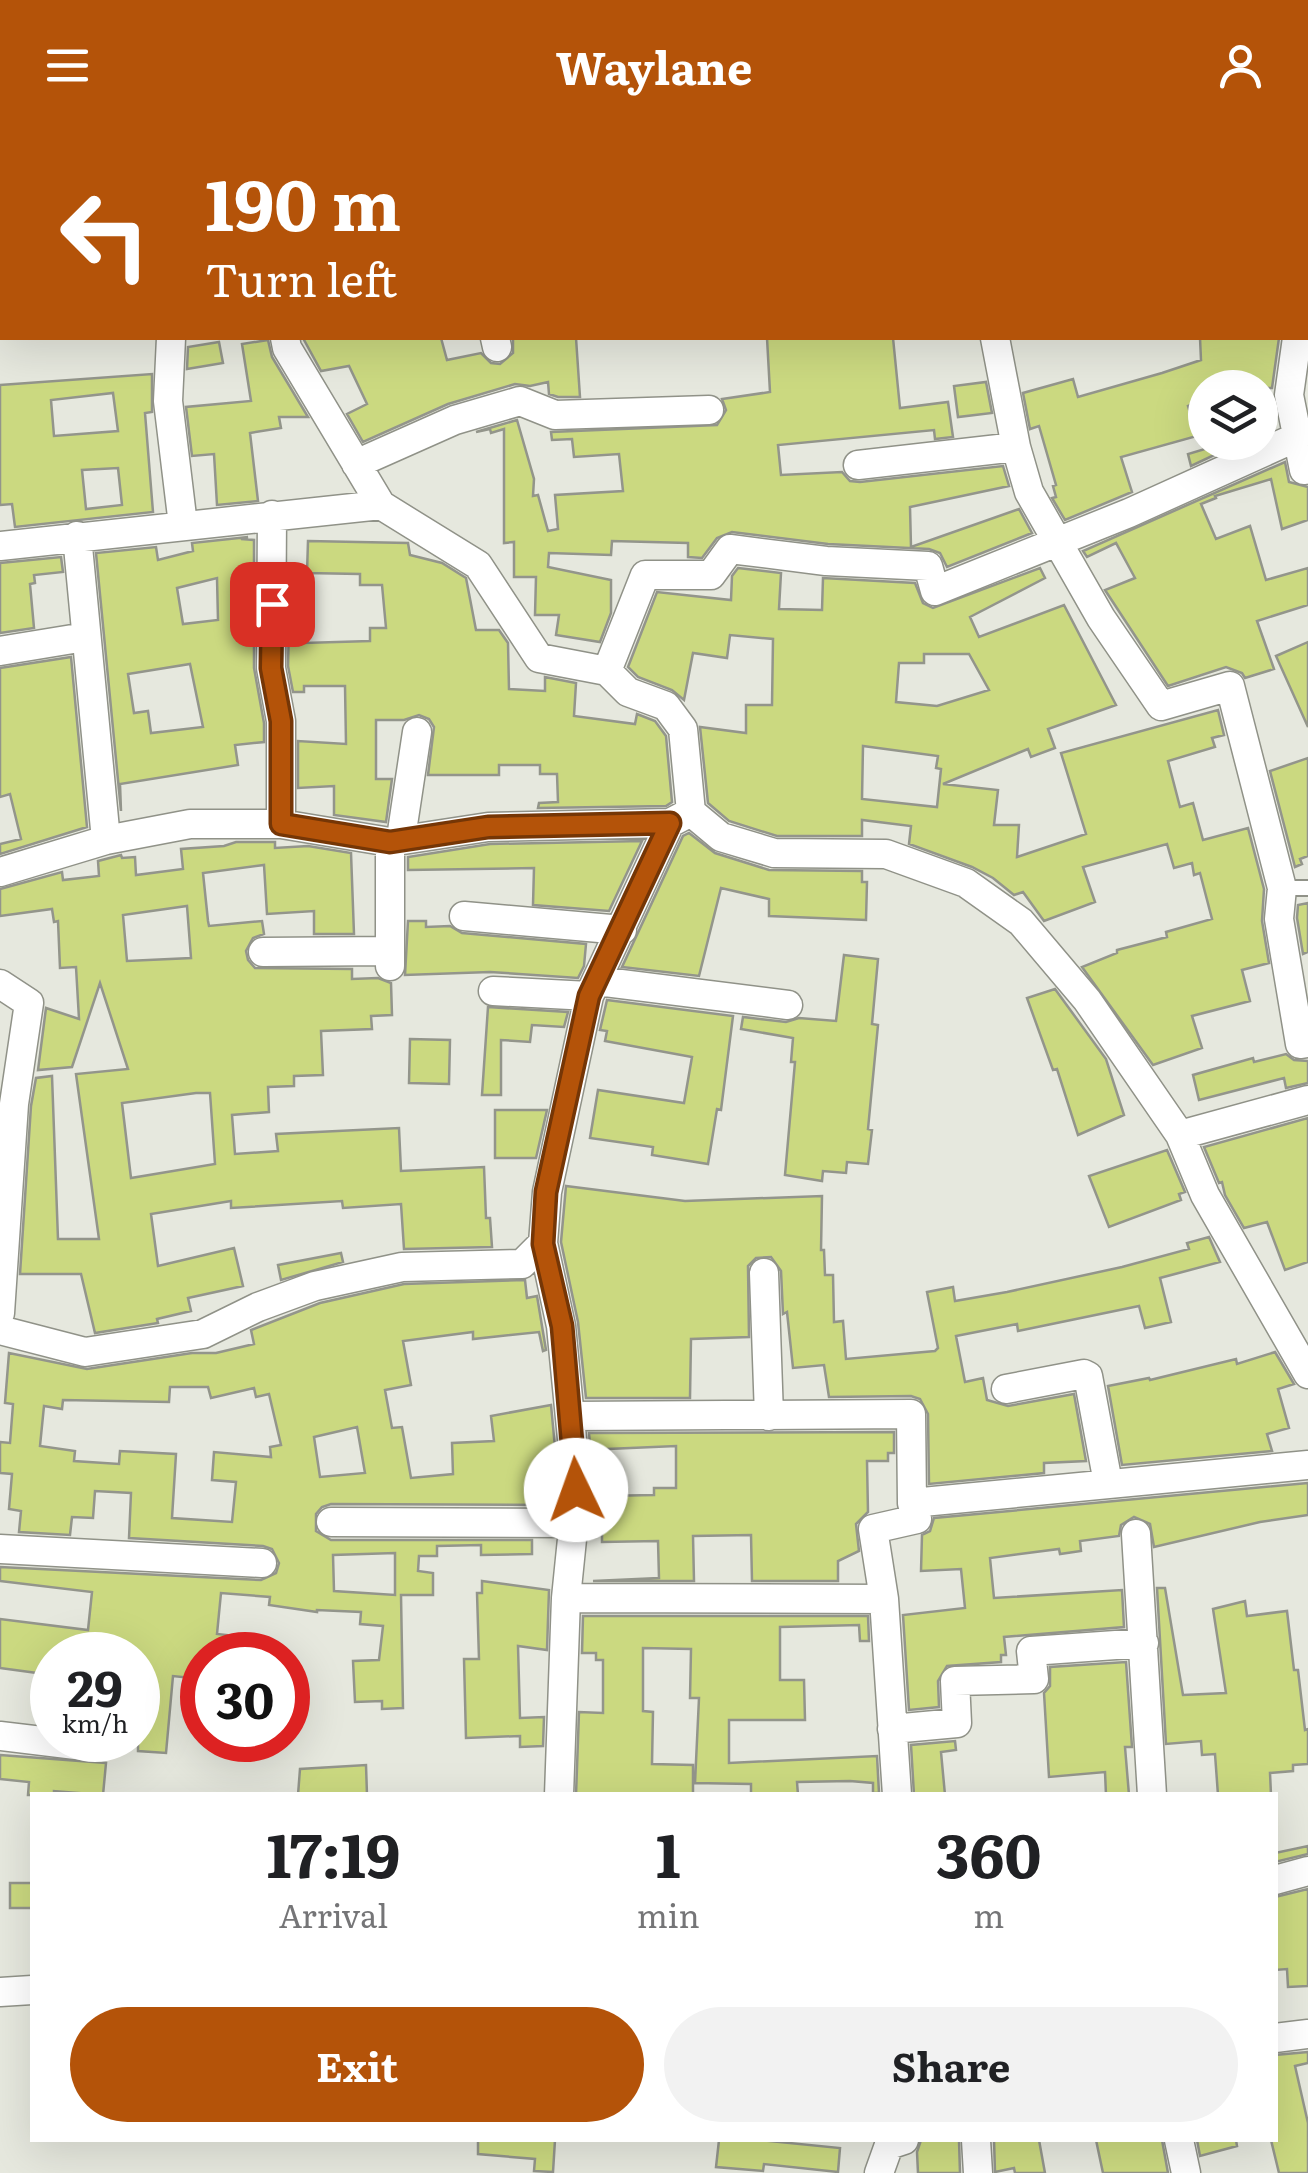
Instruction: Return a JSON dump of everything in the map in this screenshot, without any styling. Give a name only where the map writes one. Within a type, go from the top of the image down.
[{"type":"street","points":[[171,340],[168,401],[183,525]]},
{"type":"street","points":[[285,340],[380,504],[478,565],[539,658],[607,671],[628,692],[666,706],[683,729],[681,818],[593,988],[546,1192],[543,1244],[562,1326],[576,1490],[566,1598],[560,1792]]},
{"type":"street","points":[[996,340],[1016,447],[1029,492],[1126,658],[1161,706],[1230,686],[1295,888],[1279,919],[1300,1044],[1308,1043]]},
{"type":"street","points":[[1297,340],[1290,394],[1304,470]]},
{"type":"street","points":[[356,464],[455,420],[520,402],[555,415],[708,410]]},
{"type":"street","points":[[607,671],[645,574],[711,575],[730,549],[826,562],[928,566],[936,591],[1298,437]]},
{"type":"street","points":[[858,464],[1016,447]]},
{"type":"street","points":[[0,546],[380,504]]},
{"type":"street","points":[[272,515],[271,668],[281,721],[281,824]]},
{"type":"street","points":[[77,536],[106,840]]},
{"type":"street","points":[[0,651],[84,637]]},
{"type":"street","points":[[263,952],[390,958],[395,840],[417,732]]},
{"type":"street","points":[[0,872],[106,840],[190,824],[281,824],[395,840],[488,827],[681,818],[721,838],[774,853],[886,854],[966,883],[1021,922],[1087,1000],[1180,1135],[1204,1195],[1308,1374]]},
{"type":"street","points":[[464,916],[622,930]]},
{"type":"street","points":[[0,984],[29,1003],[14,1104],[0,1313]]},
{"type":"street","points":[[493,990],[593,988],[788,1005]]},
{"type":"street","points":[[1180,1135],[1308,1100]]},
{"type":"street","points":[[0,1330],[85,1352],[203,1334],[258,1306],[315,1286],[402,1266],[522,1264],[543,1244]]},
{"type":"street","points":[[764,1273],[769,1416]]},
{"type":"street","points":[[1006,1389],[1088,1376],[1108,1483]]},
{"type":"street","points":[[572,1416],[911,1414],[912,1503],[917,1519],[873,1529],[884,1599],[896,1792]]},
{"type":"street","points":[[912,1503],[1308,1465]]},
{"type":"street","points":[[331,1522],[573,1522]]},
{"type":"street","points":[[1136,1534],[1152,1792]]},
{"type":"street","points":[[0,1549],[262,1563]]},
{"type":"street","points":[[566,1598],[884,1599]]},
{"type":"street","points":[[892,1729],[956,1723],[956,1681],[1034,1679],[1031,1650],[1144,1642]]},
{"type":"street","points":[[0,1736],[30,1740]]},
{"type":"street","points":[[1278,1879],[1308,1872]]},
{"type":"street","points":[[0,1992],[30,1990]]},
{"type":"street","points":[[1278,2038],[1308,2034]]},
{"type":"street","points":[[879,2173],[890,2145],[898,2142]]},
{"type":"street","points":[[976,2142],[978,2173]]},
{"type":"street","points":[[1179,2142],[1186,2173]]},
{"type":"building","points":[[268,340],[272,357],[308,417],[279,417],[281,428],[250,433],[258,501],[217,505],[214,454],[192,456],[186,407],[251,401],[242,344]]},
{"type":"building","points":[[304,340],[442,340],[447,360],[481,353],[491,363],[500,364],[513,353],[513,340],[576,340],[580,397],[549,394],[548,382],[515,384],[448,404],[363,442],[347,414],[367,404],[349,366],[321,371]]},
{"type":"building","points":[[767,340],[893,340],[900,408],[948,402],[953,437],[935,439],[934,430],[778,445],[781,475],[842,472],[850,481],[860,482],[1003,466],[1009,486],[910,507],[911,547],[1019,509],[1032,533],[947,567],[940,553],[929,549],[828,544],[732,532],[717,538],[702,558],[688,557],[688,543],[612,541],[611,555],[549,553],[548,567],[611,580],[611,613],[600,642],[556,635],[559,615],[535,615],[536,577],[514,577],[514,542],[504,543],[504,429],[476,432],[517,420],[534,479],[533,496],[538,495],[548,531],[558,529],[555,495],[623,491],[619,454],[574,457],[572,439],[552,440],[551,432],[717,425],[726,410],[722,399],[770,392]]},
{"type":"building","points":[[1200,340],[1279,340],[1275,370],[1188,370],[1188,438],[1121,457],[1132,492],[1065,520],[1052,498],[1056,497],[1056,485],[1039,426],[1030,429],[1023,393],[1073,379],[1078,397],[1201,360]]},
{"type":"building","points":[[219,342],[223,363],[187,369],[188,347]]},
{"type":"building","points":[[152,374],[152,412],[145,413],[153,512],[15,527],[12,504],[0,505],[0,385]],"holes":[[[113,393],[118,431],[54,436],[51,400]],[[118,468],[122,505],[86,509],[82,470]]]},
{"type":"building","points":[[986,382],[992,413],[958,417],[954,386]]},
{"type":"building","points":[[1285,462],[1289,482],[1308,487],[1308,520],[1282,529],[1271,479],[1201,504],[1216,539],[1250,526],[1266,580],[1308,568],[1308,605],[1257,621],[1274,669],[1245,678],[1226,667],[1168,686],[1105,590],[1135,578],[1116,543],[1087,557],[1083,551]]},
{"type":"building","points":[[248,537],[241,539],[254,540],[254,581],[243,581],[244,626],[254,626],[254,668],[264,742],[235,745],[238,765],[120,784],[121,811],[96,553],[156,547],[158,560],[193,551],[192,543]],"holes":[[[217,578],[218,620],[183,624],[177,588]],[[190,664],[203,727],[151,733],[148,711],[134,713],[128,674]]]},
{"type":"building","points":[[308,541],[408,543],[410,555],[442,563],[466,578],[476,630],[499,630],[508,643],[509,689],[545,691],[545,677],[576,683],[574,716],[635,724],[637,714],[655,721],[666,736],[672,802],[666,806],[538,808],[539,803],[558,802],[557,774],[540,774],[540,765],[499,765],[499,775],[428,775],[434,727],[429,719],[419,715],[404,720],[376,720],[376,779],[392,779],[386,822],[334,815],[334,786],[298,788],[298,741],[346,744],[345,686],[304,686],[304,692],[293,692],[288,666],[289,626],[304,626],[304,643],[370,641],[370,628],[386,628],[382,585],[360,585],[360,574],[307,573]]},
{"type":"building","points":[[61,557],[63,572],[34,575],[35,583],[30,584],[34,628],[0,633],[0,563]]},
{"type":"building","points":[[738,568],[781,573],[779,609],[822,610],[823,578],[915,583],[923,603],[933,608],[1040,568],[1045,578],[970,617],[979,637],[1064,605],[1116,705],[1048,729],[1055,748],[1031,757],[1028,749],[943,784],[998,790],[994,825],[1019,825],[1017,857],[1086,834],[1061,753],[1218,710],[1224,735],[1212,738],[1215,747],[1168,761],[1180,807],[1193,803],[1203,840],[1248,828],[1264,889],[1262,921],[1269,963],[1242,970],[1250,1001],[1192,1016],[1202,1048],[1153,1065],[1082,967],[1117,950],[1167,937],[1166,932],[1212,919],[1200,873],[1194,875],[1192,863],[1174,868],[1167,844],[1083,867],[1095,902],[1044,921],[1023,892],[1014,895],[972,867],[909,844],[911,826],[862,820],[862,836],[777,836],[729,821],[708,803],[700,727],[746,733],[746,705],[772,705],[773,639],[730,635],[727,658],[693,653],[684,700],[672,690],[638,677],[628,667],[657,592],[731,600],[732,576]],"holes":[[[924,654],[969,654],[989,690],[937,706],[896,702],[899,663],[924,663]],[[863,746],[938,756],[936,768],[941,769],[937,807],[862,799]]]},
{"type":"building","points":[[1308,642],[1308,727],[1276,656]]},
{"type":"building","points":[[71,657],[87,827],[0,854],[0,844],[21,839],[10,794],[0,797],[0,668]]},
{"type":"building","points":[[1308,758],[1308,856],[1295,867],[1270,771]]},
{"type":"building","points":[[689,833],[715,853],[769,870],[862,871],[862,882],[867,882],[866,920],[769,916],[769,899],[721,888],[699,976],[622,967],[683,836]]},
{"type":"building","points":[[642,841],[609,911],[533,905],[534,868],[408,870],[408,857],[490,844]]},
{"type":"building","points":[[236,842],[275,842],[275,848],[308,846],[351,853],[354,934],[314,934],[314,911],[267,914],[264,865],[203,873],[209,926],[262,921],[264,934],[253,938],[246,951],[255,968],[352,969],[352,979],[378,978],[391,983],[392,1015],[371,1016],[372,1029],[321,1031],[323,1075],[294,1076],[294,1086],[268,1087],[269,1112],[232,1115],[235,1154],[278,1151],[276,1134],[399,1128],[401,1171],[484,1167],[486,1218],[490,1218],[492,1247],[404,1249],[401,1204],[343,1208],[342,1201],[231,1208],[231,1201],[151,1214],[158,1266],[234,1248],[243,1286],[188,1298],[191,1311],[157,1319],[158,1323],[95,1333],[81,1274],[20,1274],[31,1106],[36,1078],[52,1076],[58,1239],[99,1239],[76,1074],[128,1069],[100,983],[72,1067],[38,1070],[46,1008],[79,1019],[76,967],[60,968],[58,921],[54,922],[52,909],[0,916],[0,889],[62,872],[63,880],[99,876],[98,861],[121,855],[135,857],[136,875],[183,869],[181,849]],"holes":[[[187,906],[191,958],[127,961],[123,915]],[[210,1093],[215,1164],[131,1178],[122,1103]]]},
{"type":"building","points":[[1308,903],[1308,952],[1303,954],[1298,905]]},
{"type":"building","points":[[408,921],[426,921],[426,927],[450,926],[462,933],[586,944],[584,966],[578,978],[490,972],[405,975]]},
{"type":"building","points":[[844,955],[878,959],[872,1024],[878,1025],[868,1164],[847,1162],[846,1173],[823,1171],[822,1181],[785,1175],[795,1062],[791,1062],[793,1038],[741,1029],[743,1017],[786,1022],[799,1018],[836,1021]]},
{"type":"building","points":[[1055,989],[1106,1059],[1124,1115],[1078,1135],[1057,1069],[1053,1070],[1027,998]]},
{"type":"building","points":[[607,1000],[733,1016],[721,1110],[717,1109],[708,1164],[652,1155],[653,1147],[590,1138],[598,1090],[684,1103],[692,1057],[605,1041],[607,1031],[600,1030]]},
{"type":"building","points":[[488,1007],[568,1012],[564,1027],[532,1025],[530,1042],[501,1040],[501,1095],[482,1095]]},
{"type":"building","points":[[410,1039],[450,1040],[449,1084],[409,1083]]},
{"type":"building","points":[[1286,1054],[1294,1060],[1308,1061],[1308,1083],[1286,1088],[1284,1078],[1199,1100],[1193,1075],[1253,1058],[1254,1062]]},
{"type":"building","points":[[495,1110],[547,1110],[536,1158],[495,1158]]},
{"type":"building","points":[[1308,1118],[1308,1262],[1285,1270],[1267,1222],[1244,1228],[1204,1147]]},
{"type":"building","points":[[1167,1150],[1185,1192],[1179,1194],[1181,1200],[1109,1227],[1089,1176]]},
{"type":"building","points":[[566,1186],[685,1201],[822,1196],[821,1250],[825,1275],[833,1275],[834,1322],[843,1321],[846,1359],[935,1351],[938,1348],[927,1292],[953,1287],[955,1301],[1007,1292],[1189,1249],[1187,1243],[1209,1237],[1220,1262],[1160,1278],[1171,1322],[1145,1328],[1139,1306],[1018,1331],[1017,1324],[956,1336],[965,1382],[983,1378],[987,1400],[1008,1406],[1074,1394],[1086,1461],[1044,1463],[1044,1473],[929,1484],[928,1414],[920,1399],[829,1397],[824,1365],[793,1368],[787,1312],[783,1314],[781,1271],[771,1257],[756,1258],[748,1266],[749,1337],[691,1339],[690,1398],[586,1398],[578,1322],[561,1242]]},
{"type":"building","points":[[341,1253],[343,1262],[281,1280],[278,1265]]},
{"type":"building","points":[[525,1280],[527,1298],[537,1296],[546,1350],[543,1351],[539,1332],[473,1339],[473,1332],[403,1341],[411,1385],[385,1390],[392,1428],[402,1427],[411,1478],[453,1474],[452,1443],[494,1441],[491,1416],[551,1405],[557,1505],[331,1504],[316,1514],[316,1531],[331,1540],[532,1540],[532,1554],[481,1555],[481,1545],[437,1546],[437,1556],[419,1556],[418,1571],[433,1573],[433,1595],[401,1595],[403,1708],[382,1709],[382,1701],[355,1702],[353,1661],[379,1660],[383,1626],[360,1624],[361,1612],[317,1612],[269,1605],[270,1597],[221,1593],[217,1632],[180,1632],[180,1677],[173,1676],[166,1753],[160,1753],[160,1632],[30,1632],[30,1672],[0,1668],[0,1619],[88,1630],[92,1592],[0,1581],[0,1567],[261,1580],[276,1573],[279,1563],[272,1549],[263,1546],[129,1538],[131,1493],[95,1491],[93,1518],[72,1517],[70,1535],[19,1532],[21,1511],[9,1509],[12,1474],[0,1473],[0,1442],[10,1443],[13,1404],[5,1403],[9,1353],[87,1369],[216,1353],[254,1344],[251,1330],[320,1303],[404,1284]],"holes":[[[170,1387],[208,1387],[211,1398],[254,1388],[256,1397],[269,1394],[281,1445],[270,1447],[271,1457],[214,1452],[212,1480],[236,1482],[232,1522],[172,1518],[176,1454],[120,1451],[119,1464],[74,1461],[75,1451],[40,1446],[44,1406],[62,1409],[63,1400],[169,1402]],[[357,1427],[365,1473],[320,1477],[314,1437]],[[395,1553],[395,1595],[334,1591],[333,1555]]]},
{"type":"building","points":[[1275,1352],[1294,1384],[1278,1389],[1289,1428],[1267,1434],[1272,1451],[1122,1465],[1108,1386],[1236,1359],[1237,1364]]},
{"type":"building","points":[[894,1432],[894,1453],[888,1453],[888,1461],[867,1461],[868,1512],[856,1524],[859,1551],[838,1561],[838,1581],[752,1581],[751,1535],[693,1536],[694,1581],[593,1581],[659,1578],[658,1541],[602,1542],[602,1496],[654,1495],[654,1488],[676,1488],[676,1446],[608,1449],[612,1485],[594,1487],[589,1433]]},
{"type":"building","points":[[1308,1483],[1308,1515],[1154,1547],[1150,1524],[1134,1517],[1121,1525],[1119,1536],[1080,1541],[1081,1551],[1060,1554],[1059,1549],[990,1558],[994,1598],[1122,1590],[1124,1627],[1004,1637],[1006,1655],[1001,1655],[1001,1662],[947,1666],[938,1681],[939,1707],[909,1710],[903,1615],[965,1608],[961,1569],[921,1571],[922,1535],[930,1531],[934,1518]]},
{"type":"building","points":[[482,1581],[549,1590],[547,1650],[518,1646],[520,1718],[544,1717],[543,1746],[520,1747],[520,1736],[466,1738],[464,1659],[479,1659],[477,1593],[482,1593]]},
{"type":"building","points":[[1157,1588],[1165,1588],[1183,1695],[1226,1693],[1213,1609],[1245,1601],[1247,1616],[1287,1611],[1294,1670],[1298,1670],[1305,1730],[1308,1729],[1308,1764],[1293,1765],[1293,1771],[1270,1773],[1271,1792],[1218,1792],[1215,1754],[1202,1755],[1201,1741],[1166,1744]]},
{"type":"building","points":[[583,1616],[868,1616],[869,1641],[860,1641],[859,1625],[780,1627],[780,1680],[804,1680],[805,1720],[729,1720],[729,1763],[877,1756],[879,1792],[873,1792],[873,1783],[850,1781],[797,1782],[798,1792],[751,1792],[751,1784],[695,1783],[699,1698],[690,1698],[691,1649],[643,1648],[643,1711],[653,1712],[652,1764],[693,1765],[693,1792],[576,1792],[579,1712],[603,1713],[603,1660],[596,1660],[596,1653],[582,1653]]},
{"type":"building","points":[[1126,1662],[1132,1747],[1125,1747],[1129,1792],[1106,1792],[1105,1772],[1049,1777],[1044,1693],[1050,1686],[1050,1667]]},
{"type":"building","points":[[955,1741],[956,1750],[941,1752],[945,1792],[914,1792],[911,1745]]},
{"type":"building","points":[[0,1755],[30,1757],[30,1762],[106,1763],[103,1792],[28,1795],[29,1782],[0,1779]]},
{"type":"building","points":[[366,1765],[367,1792],[298,1792],[300,1769]]},
{"type":"building","points":[[1308,1846],[1308,1854],[1278,1861],[1278,1852]]},
{"type":"building","points":[[10,1883],[30,1883],[30,1908],[10,1908]]},
{"type":"building","points":[[1308,1889],[1308,1986],[1288,1987],[1287,1969],[1278,1970],[1278,1896]]},
{"type":"building","points":[[1308,2052],[1308,2063],[1295,2066],[1308,2123],[1308,2173],[1279,2173],[1271,2142],[1278,2142],[1278,2055]]},
{"type":"building","points":[[478,2142],[555,2142],[553,2172],[534,2171],[535,2159],[478,2154]]},
{"type":"building","points":[[719,2142],[840,2148],[838,2172],[764,2164],[763,2171],[716,2167]]},
{"type":"building","points":[[920,2142],[959,2142],[960,2173],[918,2173]]},
{"type":"building","points":[[994,2142],[1039,2142],[1045,2173],[1015,2173],[1014,2168],[995,2172]]},
{"type":"building","points":[[1096,2142],[1162,2142],[1168,2173],[1103,2173]]},
{"type":"building","points":[[1197,2142],[1236,2142],[1237,2146],[1200,2156]]},
{"type":"route","points":[[272,604],[271,668],[281,721],[281,824],[390,842],[488,827],[670,823],[589,996],[546,1192],[543,1244],[562,1326],[576,1490]]}]
